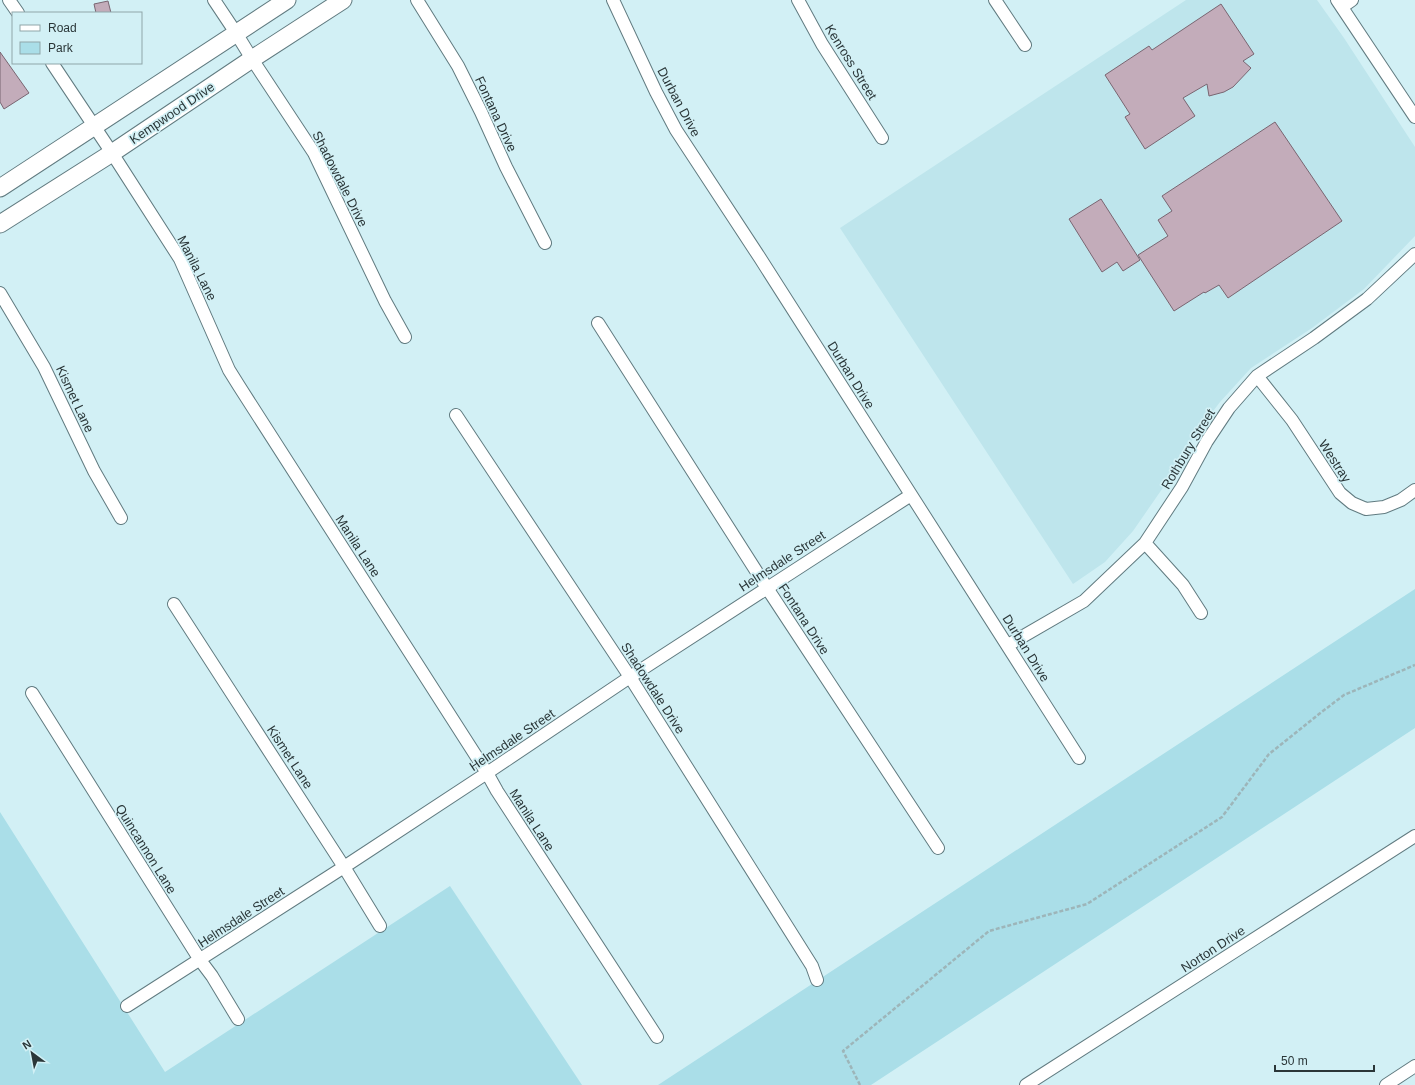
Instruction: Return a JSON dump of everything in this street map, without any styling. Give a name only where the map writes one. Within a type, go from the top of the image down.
[{"type":"main road","points":[[0,188],[287,0]]},
{"type":"main road","name":"Kempwood Drive","points":[[0,224],[112,153],[343,0]]},
{"type":"street","points":[[8,0],[17,12]]},
{"type":"street","name":"Shadowdale Drive","points":[[214,0],[314,153],[385,301],[405,337]]},
{"type":"street","name":"Fontana Drive","points":[[417,0],[458,66],[482,112],[506,167],[545,243]]},
{"type":"street","name":"Durban Drive","points":[[613,0],[656,92],[676,130],[760,258],[1079,758]]},
{"type":"street","name":"Kenross Street","points":[[798,0],[822,44],[882,138]]},
{"type":"street","points":[[995,0],[1025,45]]},
{"type":"street","points":[[1352,0],[1340,3],[1415,118]]},
{"type":"street","name":"Manila Lane","points":[[53,64],[180,259],[229,370],[487,773],[496,791],[657,1037]]},
{"type":"street","name":"Rothbury Street","points":[[1008,645],[1084,601],[1145,543],[1182,487],[1206,441],[1228,408],[1257,376],[1314,338],[1367,299],[1415,254]]},
{"type":"street","name":"Kismet Lane","points":[[0,293],[44,367],[94,471],[121,518]]},
{"type":"street","name":"Fontana Drive","points":[[598,323],[767,588],[938,848]]},
{"type":"street","name":"Westray","points":[[1257,376],[1292,420],[1340,493],[1352,503],[1366,509],[1384,507],[1401,500],[1415,490]]},
{"type":"street","name":"Shadowdale Drive","points":[[456,415],[630,678],[812,966],[817,980]]},
{"type":"street","name":"Helmsdale Street","points":[[127,1006],[344,867],[767,588],[911,495]]},
{"type":"street","points":[[1145,543],[1183,585],[1200,613]]},
{"type":"street","name":"Kismet Lane","points":[[174,604],[344,867],[380,926]]},
{"type":"street","name":"Quincannon Lane","points":[[32,693],[238,1019]]},
{"type":"street","name":"Norton Drive","points":[[1026,1085],[1415,836]]},
{"type":"street","points":[[1386,1085],[1415,1066]]},
{"type":"path","points":[[860,1085],[843,1051],[989,931],[1087,904],[1222,817],[1269,754],[1344,695],[1415,666]]},
{"type":"shaded area","points":[[1186,0],[1317,0],[1344,38],[1415,147],[1415,236],[1364,289],[1312,328],[1251,368],[1220,402],[1195,435],[1169,479],[1133,531],[1105,562],[1073,584],[840,228]]},
{"type":"green space","points":[[1415,589],[1415,728],[871,1085],[658,1085]]},
{"type":"green space","points":[[0,812],[165,1072],[450,886],[582,1085],[0,1085]]},
{"type":"building","points":[[108,1],[111,12],[96,12],[94,4]]},
{"type":"building","points":[[1221,4],[1254,54],[1243,61],[1251,68],[1233,87],[1224,92],[1209,96],[1207,84],[1183,98],[1195,116],[1145,149],[1125,117],[1130,114],[1105,75],[1149,46],[1152,50]]},
{"type":"building","points":[[0,52],[29,93],[4,109],[0,102]]},
{"type":"building","points":[[1275,122],[1342,221],[1228,298],[1219,285],[1205,293],[1204,292],[1174,311],[1138,255],[1168,236],[1158,220],[1172,211],[1162,196]]},
{"type":"building","points":[[1101,199],[1140,260],[1123,271],[1117,262],[1102,272],[1069,219]]}]
